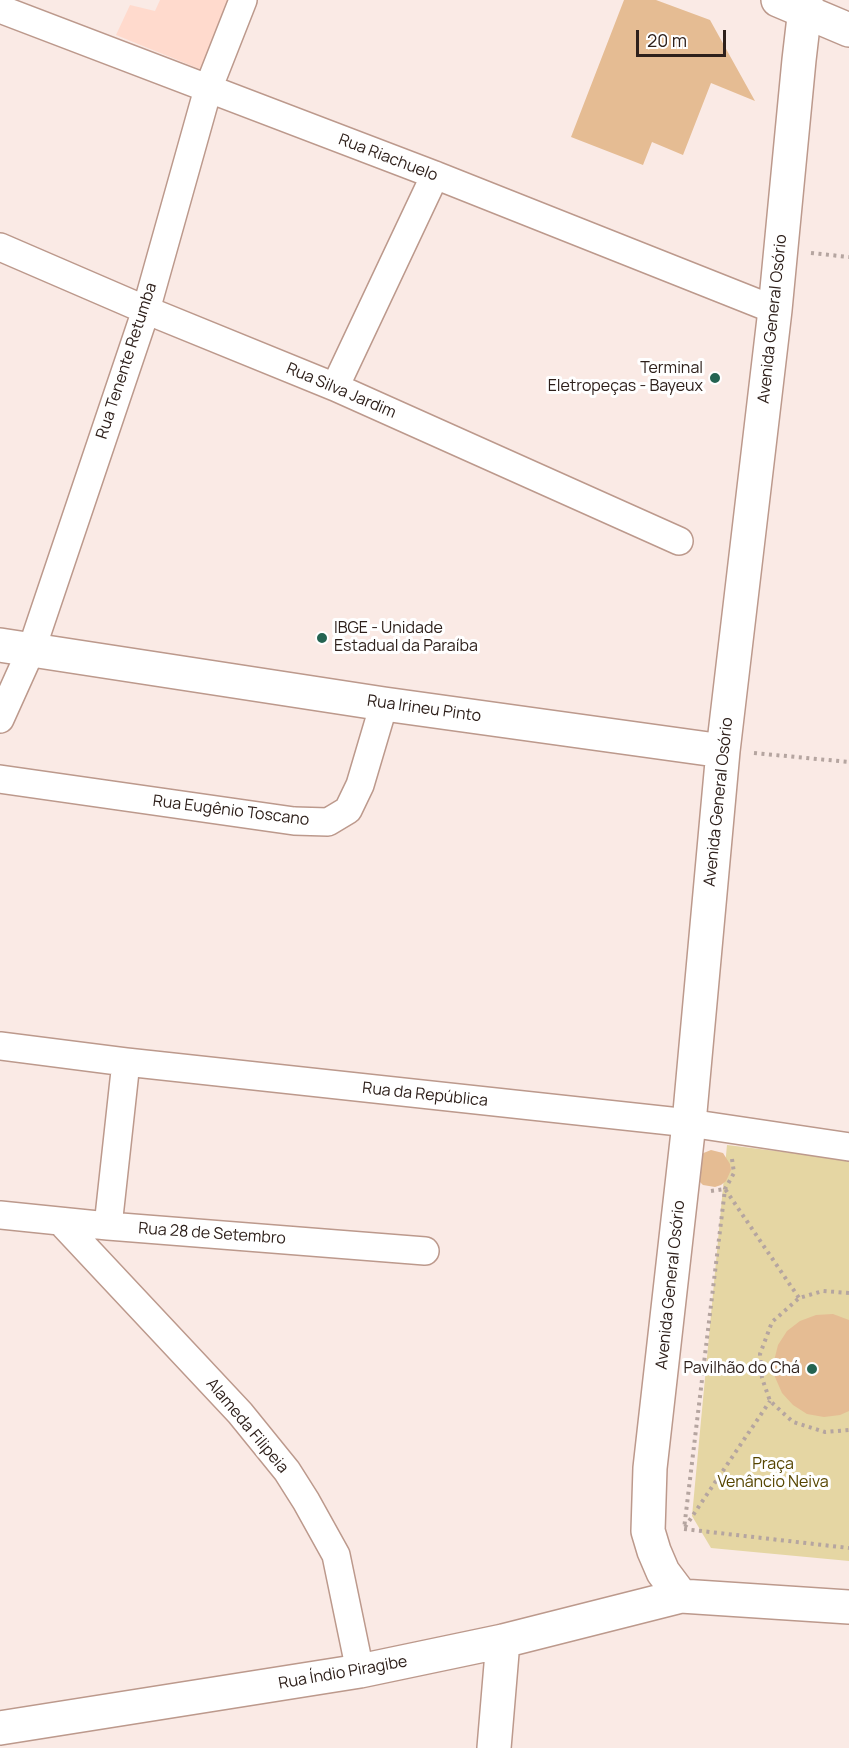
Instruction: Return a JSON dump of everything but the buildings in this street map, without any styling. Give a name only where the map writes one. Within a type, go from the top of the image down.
[{"type":"main road","points":[[796,4],[849,30]]},
{"type":"main road","name":"Avenida General Osório","points":[[681,1596],[663,1572],[654,1551],[648,1531],[648,1511],[652,1456],[689,1123],[723,751],[775,310],[799,60],[796,4]]},
{"type":"main road","name":"Rua Irineu Pinto","points":[[0,645],[32,648],[384,704],[723,751]]},
{"type":"main road","name":"Rua Índio Piragibe","points":[[0,1728],[360,1671],[503,1641],[681,1596],[849,1607]]},
{"type":"main road","points":[[494,1748],[503,1641]]},
{"type":"street","name":"Rua Tenente Retumba","points":[[0,719],[32,648],[146,310],[208,89],[243,0]]},
{"type":"street","name":"Rua Riachuelo","points":[[0,9],[435,175],[775,310]]},
{"type":"street","points":[[335,387],[435,175]]},
{"type":"street","name":"Rua Silva Jardim","points":[[0,247],[146,310],[335,387],[679,541]]},
{"type":"street","name":"Rua Eugênio Toscano","points":[[0,779],[294,821],[328,822],[348,810],[360,785],[384,704]]},
{"type":"street","name":"Rua da República","points":[[0,1046],[126,1062],[689,1123],[849,1147]]},
{"type":"street","points":[[108,1226],[126,1062]]},
{"type":"street","name":"Rua 28 de Setembro","points":[[0,1215],[108,1226],[425,1251]]},
{"type":"street","name":"Alameda Filipeia","points":[[61,1222],[240,1413],[286,1471],[306,1501],[336,1555],[360,1671]]},
{"type":"path","points":[[723,751],[849,762]]},
{"type":"path","points":[[684,1540],[725,1189],[734,1173],[733,1161],[728,1154]]},
{"type":"path","points":[[725,1189],[799,1298]]},
{"type":"path","points":[[849,1286],[848,1293],[823,1291],[799,1298],[772,1322],[760,1354],[762,1378],[770,1401],[793,1422],[825,1432],[849,1430]]},
{"type":"path","points":[[684,1529],[770,1401]]},
{"type":"path","points":[[684,1529],[849,1548]]},
{"type":"shaded area","points":[[160,0],[232,0],[207,72],[116,35],[130,5],[155,11]]},
{"type":"green space","name":"Praça Venâncio Neiva","points":[[727,1145],[849,1160],[849,1561],[711,1548],[692,1516]]},
{"type":"place","name":"Terminal Eletropeças - Bayeux","points":[[715,378]]},
{"type":"place","name":"IBGE - Unidade Estadual da Paraíba","points":[[322,638]]},
{"type":"place","name":"Pavilhão do Chá","points":[[812,1369]]}]
